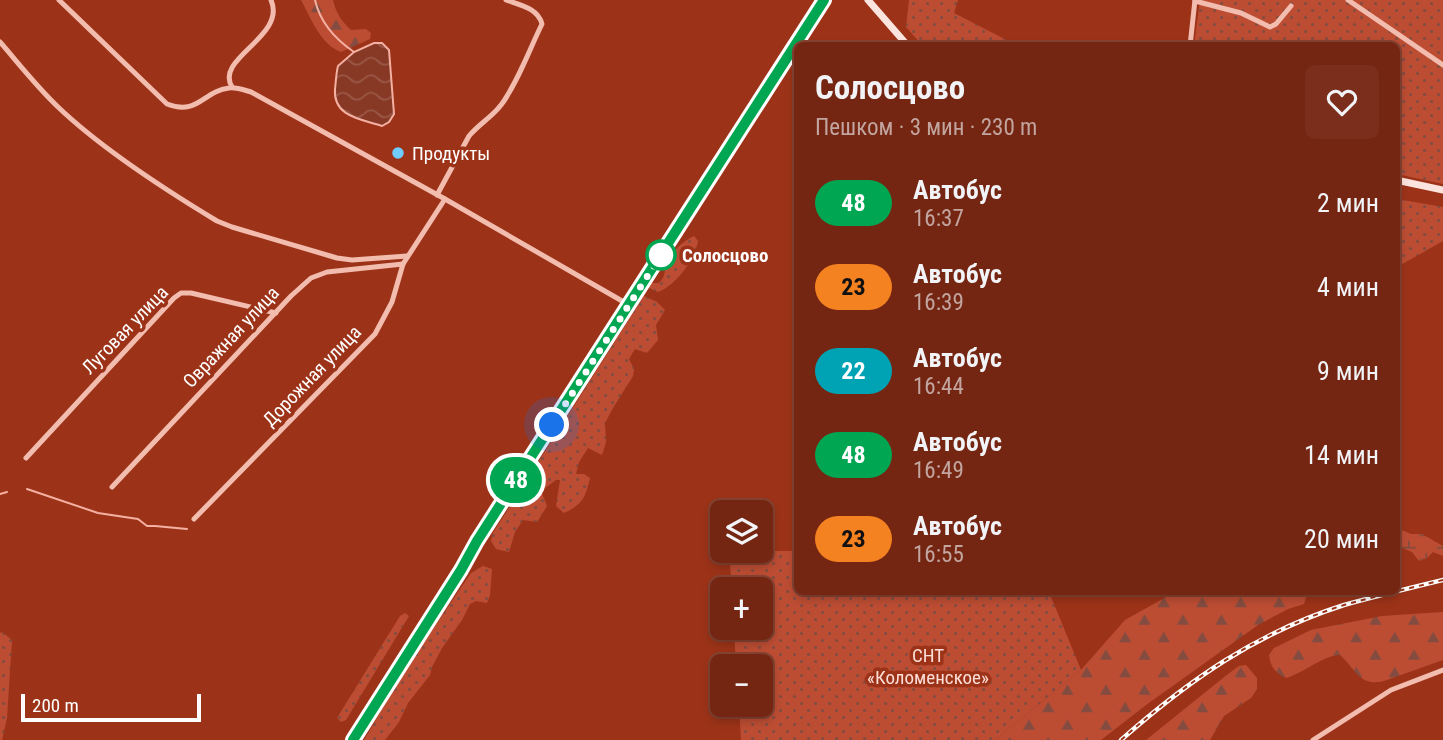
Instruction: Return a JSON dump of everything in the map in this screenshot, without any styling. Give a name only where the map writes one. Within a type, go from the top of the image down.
[{"type":"main road","points":[[797,42],[824,0]]},
{"type":"main road","points":[[867,0],[904,42]]},
{"type":"main road","points":[[353,740],[794,47]]},
{"type":"main road","points":[[1400,181],[1443,190]]},
{"type":"street","points":[[59,0],[167,104],[177,108],[188,107],[220,90],[232,87],[251,92],[629,305]]},
{"type":"street","points":[[232,87],[228,76],[232,67],[268,28],[273,18],[271,0]]},
{"type":"street","points":[[437,195],[469,136],[502,104],[542,24],[541,18],[532,10],[506,0]]},
{"type":"street","points":[[1190,42],[1195,0],[1241,13],[1270,27],[1276,24],[1291,6]]},
{"type":"street","points":[[1348,0],[1443,65]]},
{"type":"street","points":[[0,42],[55,105],[71,119],[115,153],[217,221],[337,258],[352,260],[407,256]]},
{"type":"street","name":"Дорожная улица","points":[[194,519],[375,334],[392,302],[407,256],[445,199]]},
{"type":"street","name":"Овражная улица","points":[[112,487],[311,278],[327,272],[403,264]]},
{"type":"street","name":"Луговая улица","points":[[26,458],[181,293],[276,313]]},
{"type":"street","points":[[1312,740],[1391,690],[1443,670]]},
{"type":"green space","points":[[301,0],[333,0],[337,13],[347,27],[351,30],[366,29],[371,33],[370,39],[341,52],[327,43],[317,30]]},
{"type":"green space","points":[[909,0],[958,0],[954,13],[1010,42],[919,42],[906,27]]},
{"type":"green space","points":[[1200,0],[1443,0],[1443,184],[1400,175],[1400,42],[1195,42]]},
{"type":"green space","points":[[1400,200],[1443,207],[1443,241],[1400,265]]},
{"type":"green space","points":[[694,236],[698,241],[696,248],[689,264],[677,278],[658,292],[649,288],[652,283],[659,283],[662,279],[673,252]]},
{"type":"green space","points":[[644,296],[657,302],[665,310],[656,325],[658,340],[647,353],[635,349],[629,359],[634,369],[633,376],[605,423],[606,442],[602,455],[588,448],[579,462],[576,474],[584,474],[590,478],[582,500],[564,513],[556,506],[560,480],[556,480],[541,491],[547,506],[537,522],[523,520],[515,532],[509,552],[496,549],[491,541],[493,533]]},
{"type":"green space","points":[[1400,529],[1411,534],[1422,534],[1443,546],[1443,556],[1433,552],[1419,561],[1412,552],[1400,547]]},
{"type":"green space","name":"СНТ «Коломенское»","points":[[773,551],[794,551],[794,595],[1050,595],[1081,670],[995,740],[741,740],[740,717],[773,717],[773,654],[735,654],[735,640],[773,640],[773,577],[731,577],[730,563],[773,563]]},
{"type":"green space","points":[[483,566],[492,569],[487,603],[476,601],[470,604],[442,648],[430,675],[408,703],[399,722],[385,740],[364,740],[410,663],[471,573]]},
{"type":"green space","points":[[1170,595],[1307,595],[1304,604],[1258,625],[1101,740],[995,740],[1081,670],[1125,620]]},
{"type":"green space","points":[[1443,612],[1443,660],[1384,681],[1363,679],[1340,655],[1326,658],[1286,678],[1274,669],[1271,663],[1269,655],[1274,648],[1311,630],[1382,616]]},
{"type":"green space","points":[[405,613],[409,616],[346,720],[341,722],[337,718],[400,616]]},
{"type":"green space","points":[[0,633],[12,640],[7,718],[0,740]]},
{"type":"green space","points":[[1246,665],[1257,678],[1257,689],[1251,698],[1224,716],[1210,740],[1146,740],[1228,674],[1239,666]]},
{"type":"water","points":[[374,43],[382,43],[389,50],[394,114],[389,122],[382,126],[357,119],[343,111],[336,98],[335,89],[338,66],[354,52]]},
{"type":"waterway","points":[[315,0],[329,29],[354,52]]},
{"type":"waterway","points":[[27,489],[98,513],[138,519],[147,526],[187,529]]},
{"type":"waterway","points":[[0,494],[7,492]]},
{"type":"railway","points":[[1400,591],[1443,580]]},
{"type":"railway","points":[[1121,740],[1198,678],[1253,644],[1312,616],[1384,595]]},
{"type":"bus line","name":"48","points":[[797,42],[824,0]]},
{"type":"bus line","name":"48","points":[[353,740],[477,541],[794,47]]},
{"type":"place","name":"Продукты","points":[[398,153]]},
{"type":"place","name":"Солосцово","points":[[661,255]]},
{"type":"route","points":[[552,425],[661,255]]}]
